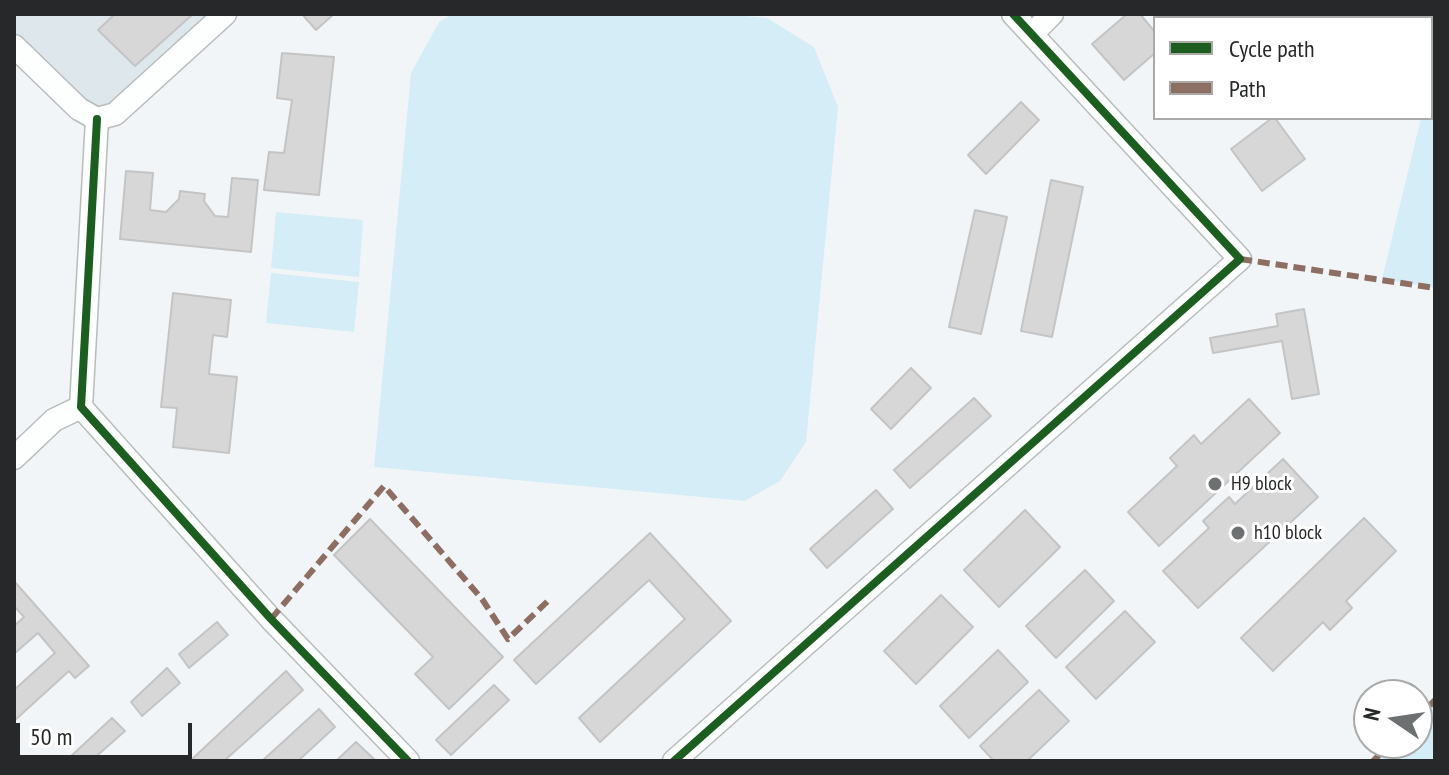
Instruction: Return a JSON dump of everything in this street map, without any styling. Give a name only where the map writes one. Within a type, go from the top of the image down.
[{"type":"street","points":[[14,46],[79,109],[97,119],[115,114],[225,14]]},
{"type":"street","points":[[674,761],[1240,259],[1013,14]]},
{"type":"street","points":[[1032,34],[1052,14]]},
{"type":"street","points":[[97,119],[81,407],[271,619],[408,761]]},
{"type":"street","points":[[14,458],[54,420],[81,407]]},
{"type":"shaded area","points":[[14,14],[225,14],[97,119],[14,46]]},
{"type":"shaded area","points":[[453,14],[722,14],[767,18],[814,47],[838,107],[806,442],[780,481],[745,501],[374,467],[411,73],[439,22]]},
{"type":"shaded area","points":[[1435,58],[1435,288],[1382,279],[1421,120],[1433,120]]},
{"type":"shaded area","points":[[276,212],[363,220],[359,277],[271,268]]},
{"type":"shaded area","points":[[271,273],[359,282],[354,332],[266,323]]},
{"type":"shaded area","points":[[1435,700],[1435,761],[1373,761],[1433,759]]},
{"type":"building","points":[[115,14],[193,14],[135,66],[98,30]]},
{"type":"building","points":[[302,14],[334,14],[316,30]]},
{"type":"building","points":[[1127,14],[1140,14],[1153,30],[1153,55],[1124,80],[1092,44]]},
{"type":"building","points":[[282,53],[334,57],[319,195],[264,190],[269,152],[284,153],[292,100],[277,98]]},
{"type":"building","points":[[1021,102],[1039,120],[986,174],[968,155]]},
{"type":"building","points":[[1269,120],[1276,120],[1305,159],[1262,191],[1231,149]]},
{"type":"building","points":[[126,171],[153,173],[150,210],[166,212],[179,199],[180,191],[205,194],[204,201],[215,216],[228,217],[232,178],[258,180],[251,252],[120,239]]},
{"type":"building","points":[[1051,180],[1083,187],[1052,337],[1021,331]]},
{"type":"building","points":[[975,210],[1007,217],[981,334],[949,327]]},
{"type":"building","points":[[173,293],[231,300],[227,337],[213,335],[209,374],[237,377],[229,453],[173,447],[177,408],[161,407]]},
{"type":"building","points":[[1304,309],[1319,394],[1292,399],[1282,341],[1213,353],[1210,338],[1278,326],[1276,314]]},
{"type":"building","points":[[911,368],[931,388],[891,429],[871,409]]},
{"type":"building","points":[[974,398],[991,416],[910,488],[894,470]]},
{"type":"building","points":[[1249,399],[1280,433],[1159,546],[1128,512],[1177,466],[1170,458],[1194,435],[1201,444]]},
{"type":"building","points":[[1283,459],[1318,497],[1198,608],[1163,571],[1209,528],[1203,521],[1229,497],[1235,504]]},
{"type":"building","points":[[876,490],[893,509],[827,568],[810,549]]},
{"type":"building","points":[[1025,510],[1060,547],[999,607],[964,570]]},
{"type":"building","points":[[1364,518],[1396,551],[1346,601],[1352,608],[1330,630],[1323,622],[1273,671],[1241,638]]},
{"type":"building","points":[[370,519],[503,657],[449,709],[415,674],[433,657],[334,555]]},
{"type":"building","points":[[650,533],[731,621],[600,742],[579,718],[685,619],[649,580],[536,684],[514,660]]},
{"type":"building","points":[[1085,570],[1114,601],[1056,658],[1026,626]]},
{"type":"building","points":[[14,581],[89,666],[75,678],[69,671],[14,721],[14,690],[55,653],[38,633],[14,654],[14,626],[24,617],[14,606]]},
{"type":"building","points":[[941,595],[973,627],[916,684],[884,651]]},
{"type":"building","points":[[1125,611],[1155,642],[1096,699],[1066,667]]},
{"type":"building","points":[[217,622],[228,635],[189,668],[179,654]]},
{"type":"building","points":[[998,650],[1028,682],[969,738],[940,706]]},
{"type":"building","points":[[167,668],[180,683],[142,716],[131,702]]},
{"type":"building","points":[[286,671],[303,690],[224,761],[190,761]]},
{"type":"building","points":[[494,685],[509,700],[451,755],[436,740]]},
{"type":"building","points":[[1039,690],[1069,721],[1027,761],[994,761],[980,746]]},
{"type":"building","points":[[319,709],[335,727],[298,761],[262,761]]},
{"type":"building","points":[[112,718],[125,731],[91,761],[74,761],[70,757]]},
{"type":"building","points":[[356,742],[375,760],[336,761]]},
{"type":"marked path","points":[[1240,259],[1435,288]]},
{"type":"marked path","points":[[271,619],[384,486],[482,599],[508,639],[549,600]]},
{"type":"cycle path","points":[[674,761],[1240,259],[1013,14]]},
{"type":"cycle path","points":[[97,119],[81,407],[271,619],[408,761]]},
{"type":"place","name":"H9 block","points":[[1215,484]]},
{"type":"place","name":"h10 block","points":[[1238,533]]}]
